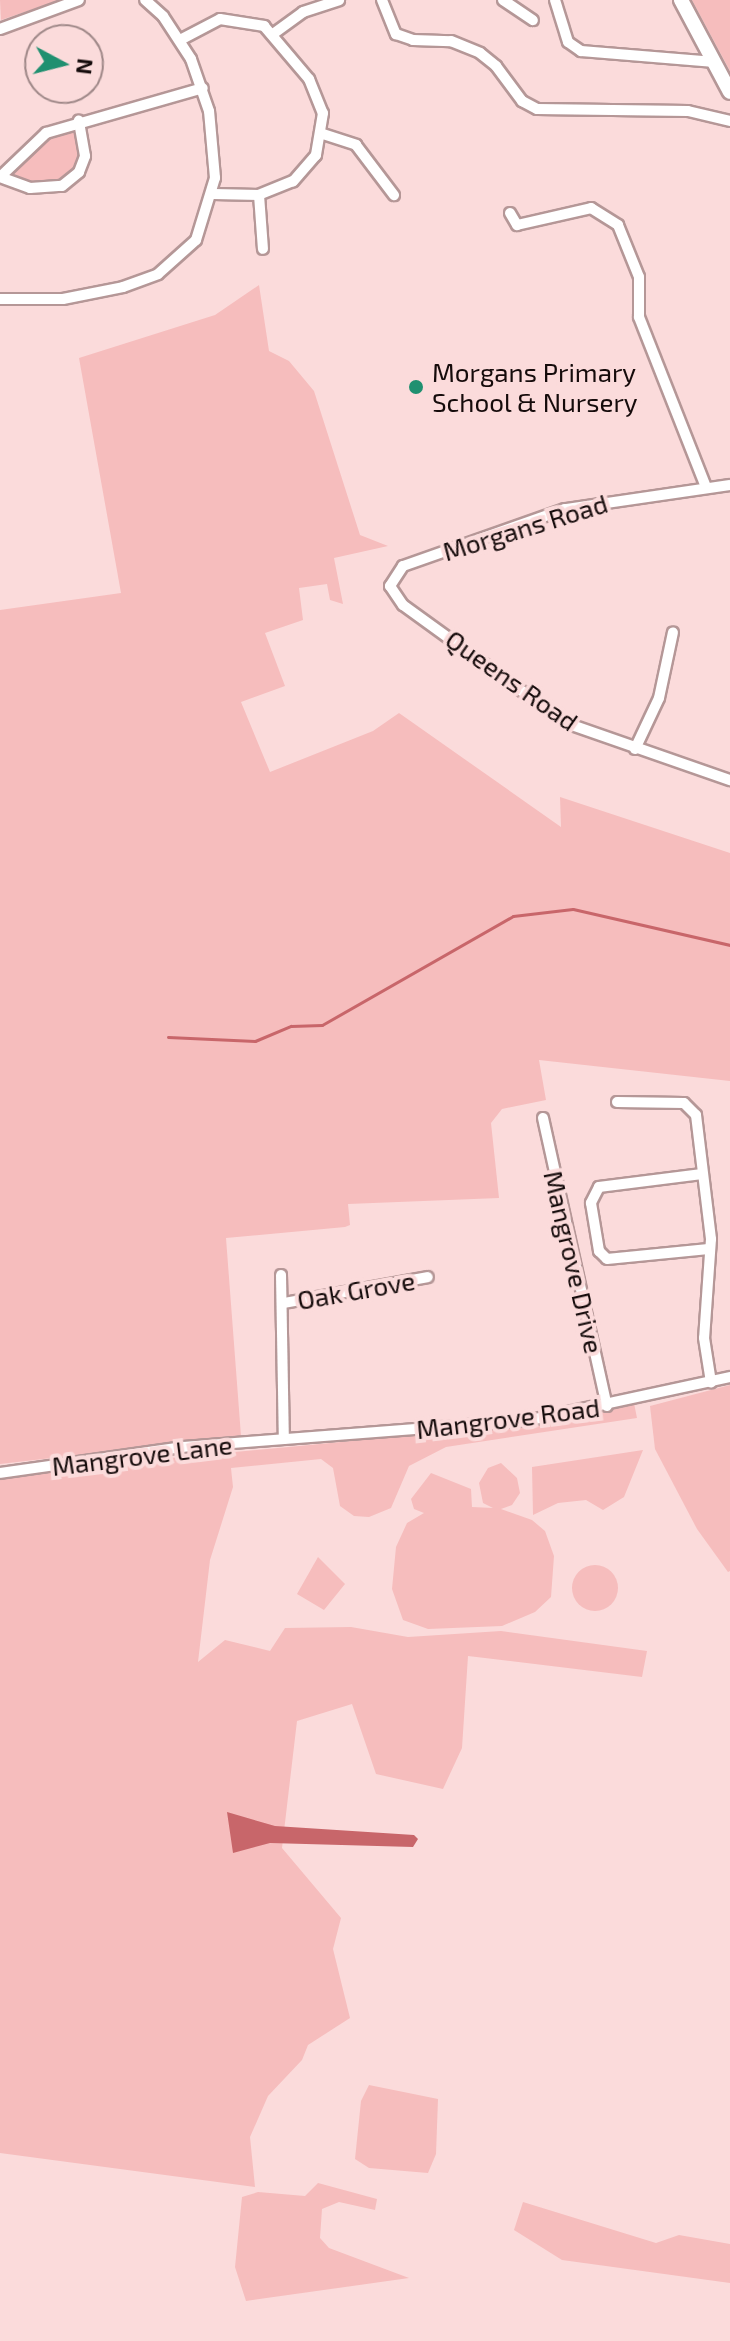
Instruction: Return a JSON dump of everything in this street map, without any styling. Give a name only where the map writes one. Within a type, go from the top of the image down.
[{"type":"main road","points":[[681,0],[730,92]]},
{"type":"street","points":[[0,29],[79,0]]},
{"type":"street","points":[[0,299],[84,296],[158,274],[196,240],[214,194],[214,148],[203,88],[180,40],[145,0]]},
{"type":"street","points":[[273,34],[303,12],[339,0]]},
{"type":"street","points":[[382,0],[396,34],[407,40],[451,41],[480,53],[496,66],[522,101],[537,109],[688,111],[730,121]]},
{"type":"street","points":[[503,0],[533,20]]},
{"type":"street","points":[[555,0],[568,42],[581,51],[715,62]]},
{"type":"street","points":[[180,40],[208,23],[231,18],[252,21],[273,34],[316,90],[323,134],[304,171],[285,187],[259,195],[214,194]]},
{"type":"street","points":[[79,121],[85,156],[79,172],[62,186],[30,188],[0,177],[28,145],[79,121],[203,88]]},
{"type":"street","points":[[323,134],[356,145],[394,195]]},
{"type":"street","points":[[259,195],[263,249]]},
{"type":"street","points":[[510,213],[514,223],[522,225],[591,208],[618,225],[639,277],[639,317],[706,487]]},
{"type":"street","name":"Morgans Road","points":[[393,595],[392,577],[403,566],[542,517],[609,499],[730,485]]},
{"type":"street","name":"Queens Road","points":[[393,595],[559,718],[635,749],[730,780]]},
{"type":"street","points":[[635,749],[659,698],[673,632]]},
{"type":"street","points":[[617,1102],[662,1100],[691,1106],[696,1115],[709,1249],[704,1338],[711,1382]]},
{"type":"street","name":"Mangrove Drive","points":[[543,1118],[607,1406]]},
{"type":"street","points":[[702,1174],[599,1187],[591,1203],[599,1251],[607,1259],[709,1249]]},
{"type":"street","name":"Oak Grove","points":[[281,1275],[284,1303],[279,1371],[284,1439]]},
{"type":"street","name":"Oak Grove","points":[[284,1303],[428,1277]]},
{"type":"street","name":"Mangrove Road","points":[[284,1439],[505,1423],[607,1406],[730,1377]]},
{"type":"street","name":"Mangrove Lane","points":[[0,1473],[182,1447],[284,1439]]},
{"type":"shaded area","points":[[0,0],[60,0],[1,20]]},
{"type":"shaded area","points":[[692,0],[730,0],[730,71]]},
{"type":"shaded area","points":[[63,131],[77,132],[82,149],[76,170],[60,184],[44,187],[13,178],[12,170],[29,151]]},
{"type":"shaded area","points":[[259,285],[269,351],[289,361],[314,391],[360,535],[388,546],[334,558],[343,604],[330,600],[327,584],[299,588],[303,620],[265,633],[285,686],[241,702],[270,772],[373,731],[399,713],[561,827],[560,797],[730,853],[730,1081],[539,1060],[546,1100],[502,1109],[491,1123],[499,1198],[348,1204],[350,1225],[345,1227],[226,1238],[241,1436],[0,1464],[0,610],[121,593],[79,358],[215,315]]},
{"type":"shaded area","points":[[730,1385],[728,1572],[697,1529],[655,1449],[650,1406]]},
{"type":"shaded area","points":[[634,1403],[637,1418],[446,1447],[409,1466],[391,1508],[369,1517],[354,1516],[340,1506],[333,1468],[321,1459],[231,1468],[233,1487],[210,1560],[198,1662],[225,1640],[270,1651],[285,1628],[351,1627],[408,1637],[501,1631],[647,1651],[642,1677],[468,1656],[462,1748],[443,1789],[376,1774],[352,1704],[297,1721],[282,1848],[341,1918],[333,1949],[350,2018],[308,2045],[302,2060],[268,2096],[250,2137],[255,2187],[0,2153],[0,1474],[575,1420]]},
{"type":"shaded area","points":[[643,1450],[624,1497],[603,1510],[586,1500],[558,1503],[533,1515],[532,1467]]},
{"type":"shaded area","points":[[501,1463],[517,1478],[520,1493],[512,1505],[501,1509],[532,1520],[545,1531],[554,1556],[551,1597],[535,1612],[502,1626],[428,1629],[403,1620],[392,1589],[396,1547],[407,1523],[424,1513],[414,1509],[411,1499],[431,1473],[471,1489],[472,1507],[493,1508],[483,1503],[479,1483],[488,1468]]},
{"type":"shaded area","points":[[318,1557],[345,1584],[324,1610],[297,1594]]},
{"type":"shaded area","points":[[595,1565],[611,1572],[618,1588],[611,1604],[595,1611],[579,1604],[572,1588],[579,1572]]},
{"type":"shaded area","points":[[227,1812],[275,1826],[414,1835],[418,1839],[413,1847],[270,1843],[233,1853]]},
{"type":"shaded area","points":[[369,2085],[438,2099],[436,2154],[428,2173],[369,2168],[355,2159],[361,2101]]},
{"type":"shaded area","points":[[318,2183],[377,2199],[375,2210],[339,2202],[322,2209],[320,2238],[329,2248],[409,2278],[246,2301],[235,2267],[242,2197],[258,2192],[305,2196]]},
{"type":"shaded area","points":[[523,2202],[656,2243],[679,2235],[730,2244],[730,2283],[562,2260],[514,2230]]},
{"type":"waterway","points":[[168,1037],[255,1041],[291,1026],[322,1025],[513,916],[573,909],[730,945]]},
{"type":"place","name":"Morgans Primary School & Nursery","points":[[416,387]]}]
